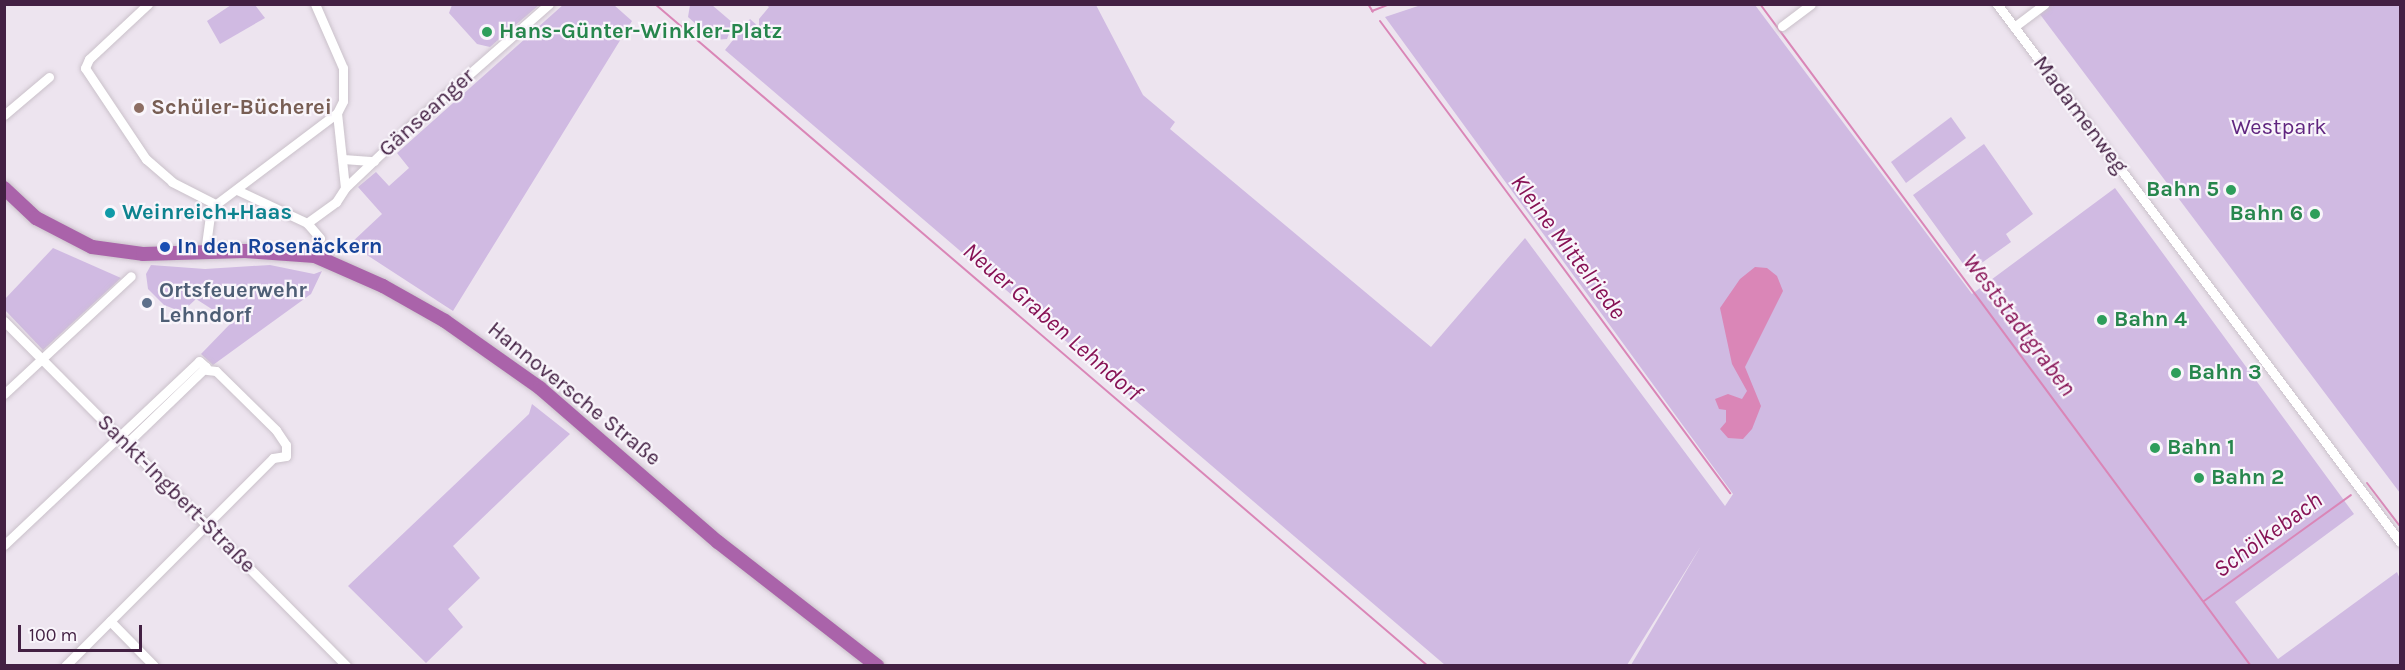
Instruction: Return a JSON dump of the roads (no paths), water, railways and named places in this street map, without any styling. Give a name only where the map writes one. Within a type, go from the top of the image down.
[{"type":"main road","name":"Hannoversche Straße","points":[[4,188],[36,218],[92,247],[143,255],[205,252],[315,256],[362,275],[444,321],[540,388],[718,542],[877,666]]},
{"type":"street","points":[[148,4],[86,64],[106,104],[146,159],[172,182],[215,204]]},
{"type":"street","points":[[315,4],[343,68],[345,82],[337,113],[345,189]]},
{"type":"street","name":"Gänseanger","points":[[307,223],[336,202],[345,189],[374,161],[549,4]]},
{"type":"street","points":[[1782,26],[1811,4]]},
{"type":"street","name":"Madamenweg","points":[[1997,4],[2400,542]]},
{"type":"street","points":[[2014,27],[2044,4]]},
{"type":"street","points":[[4,115],[49,77]]},
{"type":"street","points":[[205,252],[208,213],[215,204],[237,190],[337,113]]},
{"type":"street","points":[[343,159],[374,161]]},
{"type":"street","points":[[237,190],[307,223],[320,238]]},
{"type":"street","points":[[4,394],[131,276]]},
{"type":"street","name":"Sankt-Ingbert-Straße","points":[[4,321],[347,666]]},
{"type":"street","points":[[4,544],[121,438],[129,441],[207,370],[216,371],[276,430],[286,445],[286,456],[273,458],[64,666]]},
{"type":"street","points":[[110,621],[154,666]]},
{"type":"waterway","name":"Neuer Graben Lehndorf","points":[[655,4],[1428,666]]},
{"type":"waterway","name":"Kleine Mittelriede","points":[[1368,4],[1373,12]]},
{"type":"waterway","name":"Weststadtgraben","points":[[1372,11],[1390,4]]},
{"type":"waterway","name":"Weststadtgraben","points":[[1760,4],[2251,666]]},
{"type":"waterway","name":"Kleine Mittelriede","points":[[1380,21],[1730,493]]},
{"type":"waterway","name":"Schölkebach","points":[[2367,483],[2399,525]]},
{"type":"waterway","name":"Schölkebach","points":[[2204,601],[2351,495]]},
{"type":"place","name":"Hans-Günter-Winkler-Platz","points":[[487,32]]},
{"type":"place","name":"Schüler-Bücherei","points":[[139,108]]},
{"type":"place","name":"Bahn 5","points":[[2231,190]]},
{"type":"place","name":"Weinreich+Haas","points":[[110,213]]},
{"type":"place","name":"Bahn 6","points":[[2315,214]]},
{"type":"place","name":"In den Rosenäckern","points":[[165,247]]},
{"type":"place","name":"Ortsfeuerwehr Lehndorf","points":[[147,303]]},
{"type":"place","name":"Bahn 4","points":[[2102,320]]},
{"type":"place","name":"Bahn 3","points":[[2176,373]]},
{"type":"place","name":"Bahn 1","points":[[2155,448]]},
{"type":"place","name":"Bahn 2","points":[[2199,478]]},
{"type":"park label","name":"Westpark","points":[[2279,128]]}]
